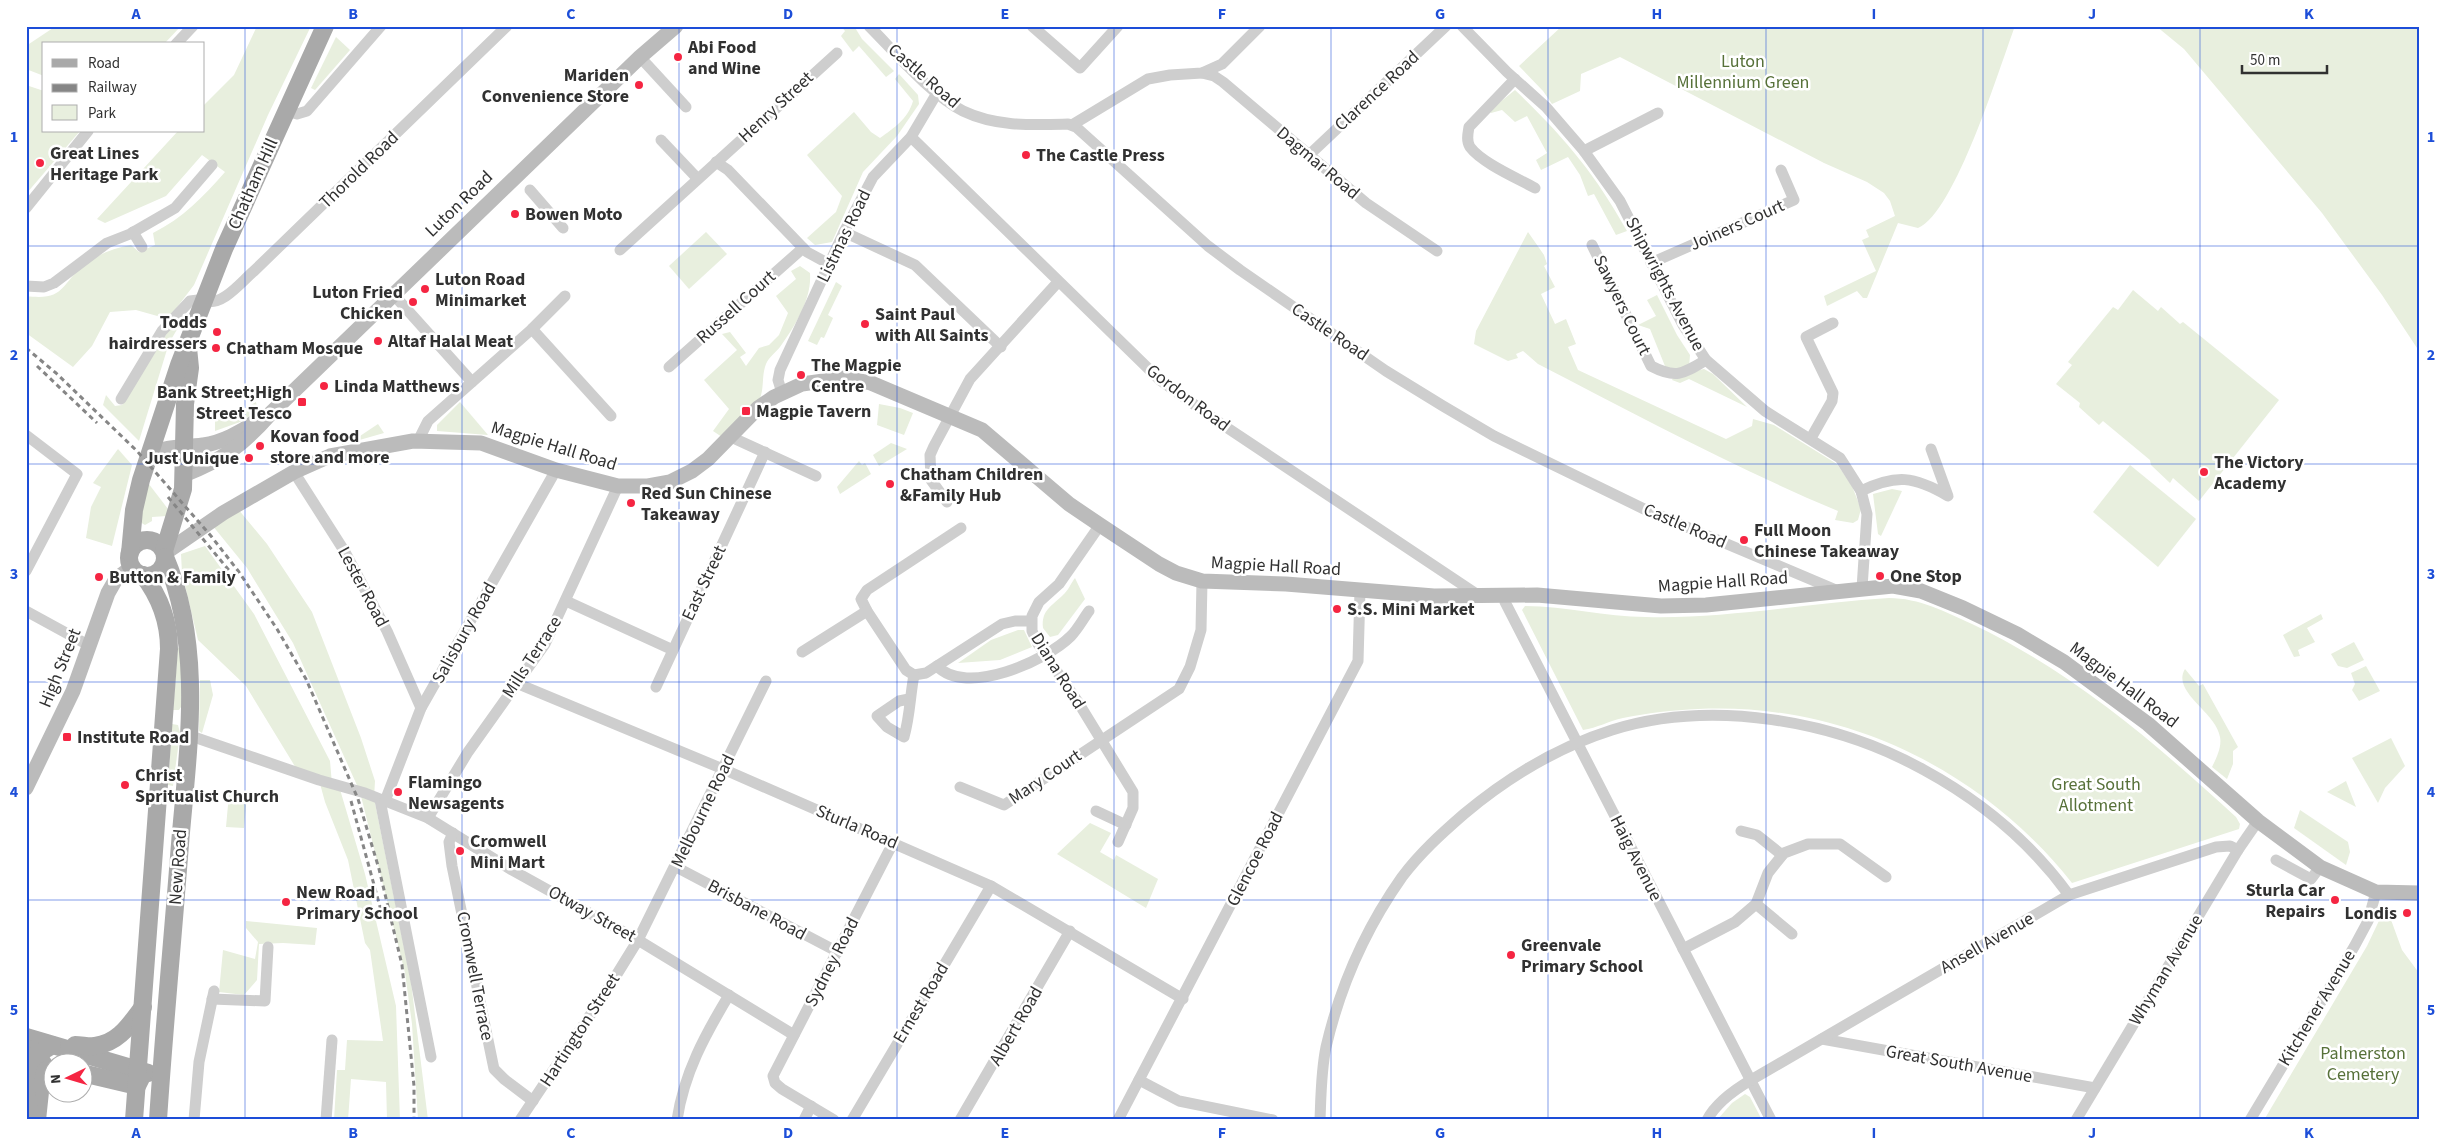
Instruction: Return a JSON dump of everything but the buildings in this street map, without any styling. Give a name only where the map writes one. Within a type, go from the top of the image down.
[{"type":"main road","name":"Chatham Hill","points":[[135,565],[137,496],[179,365],[224,249],[324,26]]},
{"type":"main road","name":"Chatham Hill","points":[[165,554],[175,522],[184,475],[185,404],[190,368],[188,345]]},
{"type":"main road","points":[[148,540],[159,543],[165,554],[164,565],[159,572],[151,575],[135,565],[137,542],[148,540]]},
{"type":"main road","name":"New Road","points":[[158,1120],[188,735],[190,662],[188,634],[177,588],[165,554]]},
{"type":"main road","name":"New Road","points":[[134,1120],[140,1075],[143,1006],[169,640],[162,607],[155,592],[135,565]]},
{"type":"main road","points":[[47,1104],[36,1116],[26,1094],[27,1072],[36,1058],[52,1045],[92,1046],[106,1044],[120,1035],[143,1006]]},
{"type":"main road","points":[[26,1038],[140,1075],[160,1086]]},
{"type":"main road","points":[[92,1082],[104,1078],[140,1075],[164,1048]]},
{"type":"main road","points":[[92,1075],[104,1078]]},
{"type":"street","points":[[178,42],[193,26]]},
{"type":"street","points":[[286,111],[297,114],[307,111],[381,26]]},
{"type":"street","name":"Thorold Road","points":[[121,399],[162,331],[190,300],[205,300],[213,303],[222,298],[254,271],[507,26]]},
{"type":"street","name":"Luton Road","points":[[184,475],[212,464],[229,454],[253,434],[271,412],[393,294],[640,57],[676,26]]},
{"type":"street","name":"Castle Road","points":[[868,26],[937,93],[962,111],[988,120],[1023,125],[1072,125],[1208,246],[1378,365],[1443,406],[1502,440],[1644,509],[1836,590]]},
{"type":"street","points":[[1032,26],[1080,68],[1118,26]]},
{"type":"street","points":[[1072,125],[1148,79],[1170,75],[1202,73],[1222,64],[1260,26]]},
{"type":"street","name":"Clarence Road","points":[[1308,156],[1446,26]]},
{"type":"street","name":"Shipwrights Avenue","points":[[1462,26],[1546,107],[1584,151],[1620,201],[1682,325],[1706,360],[1765,411],[1811,438],[1840,458],[1861,491],[1867,514],[1862,588]]},
{"type":"street","name":"Henry Street","points":[[620,250],[697,178],[837,53]]},
{"type":"street","points":[[640,57],[686,107]]},
{"type":"street","name":"Dagmar Road","points":[[1202,73],[1214,76],[1223,82],[1366,204],[1438,251]]},
{"type":"street","points":[[1515,78],[1469,127],[1467,137],[1470,146],[1485,159],[1535,188]]},
{"type":"street","name":"Listmas Road","points":[[782,393],[778,383],[780,370],[844,232],[873,176],[911,137],[937,93]]},
{"type":"street","points":[[1584,151],[1658,113]]},
{"type":"street","points":[[26,208],[87,132]]},
{"type":"street","name":"Gordon Road","points":[[911,137],[1058,282],[1174,392],[1478,595]]},
{"type":"street","points":[[661,140],[697,178]]},
{"type":"street","points":[[716,162],[728,170],[803,248],[813,257],[829,264]]},
{"type":"street","points":[[26,286],[37,287],[52,284],[103,246],[133,232],[177,206],[212,165]]},
{"type":"street","name":"Joiners Court","points":[[1651,263],[1794,200],[1781,170]]},
{"type":"street","points":[[530,190],[563,228]]},
{"type":"street","points":[[133,232],[142,248]]},
{"type":"street","points":[[844,232],[915,265],[1001,347]]},
{"type":"street","name":"Sawyers Court","points":[[1592,245],[1651,366],[1668,374],[1680,374],[1706,360]]},
{"type":"street","name":"Russell Court","points":[[669,366],[803,248]]},
{"type":"street","points":[[947,502],[931,480],[930,454],[970,379],[1058,282]]},
{"type":"street","points":[[393,294],[472,382]]},
{"type":"street","points":[[418,441],[428,421],[532,329],[565,296]]},
{"type":"street","points":[[1811,438],[1832,401],[1833,393],[1806,337],[1833,323]]},
{"type":"street","points":[[532,329],[611,416]]},
{"type":"street","name":"Magpie Hall Road","points":[[165,554],[222,513],[294,472],[330,456],[418,441],[481,443],[556,470],[618,486],[654,485],[677,480],[704,462],[758,408],[782,393],[802,384],[853,378],[871,383],[987,433],[1063,499],[1100,525],[1159,564],[1176,573],[1202,582],[1293,584],[1434,596],[1575,597],[1673,606],[1706,605],[1862,588],[1896,586],[1921,591],[1972,612],[2045,650],[2148,724],[2258,821],[2320,867],[2376,892],[2419,893]]},
{"type":"street","name":"Luton Road","points":[[150,454],[165,447],[210,444],[240,431],[271,412]]},
{"type":"street","points":[[26,435],[76,474],[26,571]]},
{"type":"street","points":[[731,436],[816,476]]},
{"type":"street","points":[[1861,491],[1883,480],[1904,479],[1924,483],[1948,496],[1930,449]]},
{"type":"street","name":"East Street","points":[[656,687],[765,452]]},
{"type":"street","name":"Salisbury Road","points":[[383,800],[421,708],[556,470]]},
{"type":"street","name":"Lester Road","points":[[294,472],[345,552],[387,631],[421,708]]},
{"type":"street","name":"Mills Terrace","points":[[428,818],[468,752],[544,644],[566,601],[618,486]]},
{"type":"street","name":"Diana Road","points":[[1100,525],[1059,584],[1039,602],[1031,621],[1033,634],[1045,655],[1078,702],[1133,792],[1133,808],[1118,842]]},
{"type":"street","points":[[961,528],[866,590],[861,599],[906,670],[914,675],[924,674],[1002,624],[1015,620],[1031,621]]},
{"type":"street","name":"High Street","points":[[26,788],[57,726],[90,646],[113,583],[135,565]]},
{"type":"street","points":[[1101,740],[1179,688],[1190,667],[1201,630],[1202,582]]},
{"type":"street","name":"Glencoe Road","points":[[1118,1120],[1183,999],[1358,661],[1360,590]]},
{"type":"street","name":"Haig Avenue","points":[[1504,595],[1505,602],[1771,1120]]},
{"type":"street","points":[[566,601],[673,650]]},
{"type":"street","points":[[802,652],[867,610]]},
{"type":"street","points":[[26,611],[90,646]]},
{"type":"street","points":[[937,666],[951,676],[978,677],[1006,672],[1045,655],[1071,636],[1089,611]]},
{"type":"street","points":[[909,698],[914,675]]},
{"type":"street","name":"Melbourne Road","points":[[638,940],[676,867],[766,681]]},
{"type":"street","name":"Sturla Road","points":[[516,683],[723,769],[991,886],[1183,999]]},
{"type":"street","points":[[1320,1120],[1325,1050],[1345,984],[1372,925],[1403,876],[1436,837],[1481,799],[1550,756],[1601,734],[1636,724],[1710,716],[1766,719],[1829,731],[1893,754],[1954,788],[2007,827],[2046,866],[2069,894]]},
{"type":"street","name":"Otway Street","points":[[188,735],[383,800],[428,818],[512,870],[638,940],[794,1035]]},
{"type":"street","name":"Mary Court","points":[[960,787],[1004,806],[1101,740]]},
{"type":"street","points":[[383,800],[431,1057]]},
{"type":"street","points":[[1096,811],[1126,825]]},
{"type":"street","name":"Whyman Avenue","points":[[2076,1120],[2238,850],[2258,821]]},
{"type":"street","points":[[1741,831],[1757,835],[1782,855]]},
{"type":"street","name":"Cromwell Terrace","points":[[453,833],[449,842],[452,866],[494,1069],[533,1101]]},
{"type":"street","name":"Sydney Road","points":[[811,1106],[775,1083],[773,1076],[894,843]]},
{"type":"street","points":[[1683,949],[1735,922],[1756,904],[1768,873],[1782,855],[1808,844],[1840,844],[1886,877]]},
{"type":"street","name":"Ansell Avenue","points":[[1706,1120],[1711,1111],[1731,1092],[2069,894],[2216,847],[2230,846],[2238,850]]},
{"type":"street","points":[[2276,860],[2311,879],[2320,867]]},
{"type":"street","name":"Brisbane Road","points":[[676,867],[838,952]]},
{"type":"street","name":"Ernest Road","points":[[852,1120],[991,886]]},
{"type":"street","name":"Kitchener Avenue","points":[[2250,1120],[2354,947],[2368,921],[2376,892]]},
{"type":"street","points":[[1756,904],[1792,934]]},
{"type":"street","name":"Albert Road","points":[[960,1120],[1070,931]]},
{"type":"street","name":"Hartington Street","points":[[520,1120],[609,988],[638,940]]},
{"type":"street","points":[[194,1120],[199,1062],[213,995],[265,1001],[268,946]]},
{"type":"street","points":[[677,1120],[684,1083],[702,1041],[729,995]]},
{"type":"street","name":"Great South Avenue","points":[[1822,1039],[2095,1088]]},
{"type":"street","points":[[326,1120],[332,1040]]},
{"type":"street","points":[[1139,1080],[1179,1101],[1273,1120]]},
{"type":"street","points":[[804,1120],[811,1106],[834,1120]]},
{"type":"green space","points":[[56,26],[181,26],[166,42],[42,42],[42,75],[26,69],[26,46]]},
{"type":"green space","points":[[257,26],[311,26],[268,115],[194,285],[168,319],[136,310],[110,312],[92,346],[73,367],[26,333],[26,296],[39,297],[55,294],[84,265],[106,252],[131,245],[139,252],[155,245],[153,233],[174,221],[209,190],[225,172],[202,155],[166,196],[105,223],[97,219],[177,132],[205,132],[205,104],[234,75]]},
{"type":"green space","points":[[841,26],[854,26],[862,39],[894,71],[886,77],[859,46],[853,52],[841,36],[845,31]]},
{"type":"green space","name":"Luton Millennium Green","points":[[1562,26],[2015,26],[1975,136],[1947,196],[1932,217],[1918,228],[1898,223],[1867,298],[1863,298],[1857,291],[1827,306],[1824,296],[1876,271],[1862,240],[1869,237],[1866,230],[1895,216],[1890,201],[1884,193],[1867,182],[1824,163],[1620,57],[1581,74],[1580,91],[1552,104],[1543,91],[1519,66]]},
{"type":"green space","points":[[2156,26],[2416,26],[2419,29],[2419,351],[2382,295],[2322,213],[2184,49]]},
{"type":"green space","points":[[336,37],[350,50],[315,90],[311,88]]},
{"type":"green space","points":[[899,74],[918,95],[919,104],[897,136],[863,172],[832,242],[815,245],[807,238],[836,212],[842,196],[807,155],[854,112],[871,132],[880,138],[895,127],[908,113],[913,101],[895,79]]},
{"type":"green space","name":"Great Lines Heritage Park","points":[[26,85],[42,90],[42,132],[79,132],[26,194]]},
{"type":"green space","points":[[1515,90],[1577,156],[1615,210],[1627,231],[1616,235],[1594,194],[1588,196],[1580,175],[1568,157],[1541,170],[1536,160],[1547,153],[1527,116],[1515,122],[1502,110],[1491,113],[1489,111]]},
{"type":"green space","points":[[706,232],[727,254],[689,289],[669,266]]},
{"type":"green space","points":[[1528,232],[1544,255],[1547,264],[1544,266],[1555,287],[1541,294],[1555,324],[1566,319],[1576,344],[1568,347],[1578,370],[1726,439],[1752,426],[1753,419],[1774,425],[1837,464],[1852,486],[1861,509],[1858,520],[1853,523],[1835,520],[1838,511],[1686,440],[1538,364],[1523,351],[1516,354],[1518,358],[1508,361],[1474,344],[1476,331]]},
{"type":"green space","points":[[800,266],[810,273],[810,283],[797,321],[786,339],[766,364],[762,394],[758,402],[722,437],[713,431],[729,409],[704,380],[737,350],[722,334],[730,332],[746,353],[740,357],[746,366],[759,348],[769,345],[779,335],[788,313],[776,296],[796,279],[791,271]]},
{"type":"green space","points":[[836,282],[842,286],[828,315],[833,318],[824,338],[821,337],[817,345],[808,341]]},
{"type":"green space","points":[[2133,290],[2158,311],[2161,307],[2180,324],[2183,322],[2279,400],[2199,501],[2173,478],[2170,483],[2151,465],[2150,460],[2103,421],[2099,425],[2079,407],[2080,403],[2056,384],[2072,365],[2068,362],[2113,307],[2118,310]]},
{"type":"green space","points":[[1657,295],[1677,335],[1690,355],[1689,367],[1667,371],[1650,329],[1638,325],[1656,316],[1647,300]]},
{"type":"green space","points":[[185,316],[169,343],[139,441],[103,405],[106,395],[115,406],[122,405],[174,322]]},
{"type":"green space","points":[[1704,369],[1713,374],[1747,407],[1689,379],[1680,383],[1672,380],[1674,376]]},
{"type":"green space","points":[[256,402],[258,411],[240,422],[215,431],[215,420],[236,413]]},
{"type":"green space","points":[[460,402],[488,435],[437,431],[437,425]]},
{"type":"green space","points":[[879,404],[900,408],[913,413],[904,435],[877,425]]},
{"type":"green space","points":[[378,424],[384,433],[342,445],[341,441],[350,434],[354,440]]},
{"type":"green space","points":[[891,443],[907,449],[879,466],[873,455]]},
{"type":"green space","points":[[118,449],[132,465],[112,546],[86,538],[91,507],[101,487],[93,483]]},
{"type":"green space","points":[[859,461],[862,465],[865,463],[871,474],[840,494],[837,487]]},
{"type":"green space","points":[[2130,465],[2196,519],[2158,567],[2093,512]]},
{"type":"green space","points":[[145,479],[168,509],[167,516],[152,517],[152,521],[145,525],[140,522]]},
{"type":"green space","points":[[1892,489],[1902,491],[1881,536],[1878,534],[1873,494]]},
{"type":"green space","points":[[238,509],[267,544],[312,612],[361,738],[375,781],[374,798],[411,982],[428,1120],[418,1120],[412,1024],[405,973],[360,792],[293,643],[247,568],[212,525]]},
{"type":"green space","points":[[205,546],[254,614],[330,761],[332,784],[339,786],[365,874],[396,1006],[400,1120],[387,1120],[386,1082],[351,1079],[348,1120],[334,1120],[337,1070],[345,1070],[347,1040],[383,1041],[370,950],[365,943],[348,860],[325,802],[319,780],[299,773],[246,686],[198,640],[182,573],[181,554]]},
{"type":"green space","points":[[1075,578],[1085,599],[1058,635],[1050,637],[1043,628],[1044,617],[1048,609],[1066,591]]},
{"type":"green space","name":"Great South Allotment","points":[[1889,598],[1922,603],[1972,624],[2009,643],[2079,687],[2175,762],[2236,817],[2240,824],[2239,829],[2072,883],[2036,843],[1996,807],[1952,776],[1906,751],[1856,731],[1805,717],[1752,710],[1698,709],[1632,716],[1583,730],[1522,610],[1525,606],[1540,606],[1631,617],[1676,617],[1706,616]]},
{"type":"green space","points":[[2321,614],[2323,619],[2307,628],[2315,642],[2298,650],[2300,656],[2294,657],[2283,635]]},
{"type":"green space","points":[[1018,630],[1024,630],[1032,647],[1000,660],[958,663],[991,640]]},
{"type":"green space","points":[[2354,642],[2364,660],[2347,668],[2338,666],[2331,654]]},
{"type":"green space","points":[[180,647],[183,662],[181,707],[179,710],[173,710],[178,648]]},
{"type":"green space","points":[[2366,666],[2380,691],[2359,701],[2352,690],[2355,684],[2351,673]]},
{"type":"green space","points":[[2185,669],[2199,686],[2203,684],[2238,747],[2233,751],[2233,764],[2227,779],[2212,767],[2217,757],[2220,737],[2211,719],[2184,686],[2182,678]]},
{"type":"green space","points":[[200,680],[210,680],[213,695],[202,733],[199,731]]},
{"type":"green space","points":[[172,724],[178,725],[180,733],[173,786],[168,785]]},
{"type":"green space","points":[[2391,738],[2405,766],[2385,788],[2378,803],[2352,758]]},
{"type":"green space","points":[[2346,781],[2356,807],[2327,792]]},
{"type":"green space","points":[[229,794],[247,795],[244,828],[226,827]]},
{"type":"green space","points":[[2300,810],[2348,842],[2350,852],[2346,865],[2294,828]]},
{"type":"green space","points":[[1090,823],[1111,833],[1100,852],[1114,860],[1116,855],[1158,879],[1146,908],[1057,854]]},
{"type":"green space","name":"Palmerston Cemetery","points":[[2386,906],[2402,950],[2419,973],[2419,1120],[2264,1120],[2367,946]]},
{"type":"green space","points":[[246,921],[317,928],[315,945],[259,944],[257,980],[244,995],[219,992],[223,950],[255,959],[258,942],[246,928]]},
{"type":"green space","points":[[1745,1094],[1750,1097],[1762,1120],[1717,1120],[1732,1103]]},
{"type":"railway","points":[[26,348],[56,373],[137,451],[211,536],[239,572],[277,629],[306,679],[358,799],[379,869],[402,965],[414,1086],[414,1120]]},
{"type":"railway","points":[[37,366],[97,423]]},
{"type":"railway","points":[[168,497],[232,574]]},
{"type":"railway","points":[[351,801],[382,914]]},
{"type":"place","name":"Abi Food and Wine","points":[[678,57]]},
{"type":"place","name":"Mariden Convenience Store","points":[[639,85]]},
{"type":"place","name":"The Castle Press","points":[[1026,155]]},
{"type":"place","name":"Great Lines Heritage Park","points":[[40,163]]},
{"type":"place","name":"Bowen Moto","points":[[515,214]]},
{"type":"place","name":"Luton Road Minimarket","points":[[425,289]]},
{"type":"place","name":"Luton Fried Chicken","points":[[413,302]]},
{"type":"place","name":"Saint Paul with All Saints","points":[[865,324]]},
{"type":"place","name":"Todds hairdressers","points":[[217,332]]},
{"type":"place","name":"Altaf Halal Meat","points":[[378,341]]},
{"type":"place","name":"Chatham Mosque","points":[[216,348]]},
{"type":"place","name":"The Magpie Centre","points":[[801,375]]},
{"type":"place","name":"Linda Matthews","points":[[324,386]]},
{"type":"place","name":"Bank Street;High Street Tesco","points":[[302,402]]},
{"type":"place","name":"Magpie Tavern","points":[[746,411]]},
{"type":"place","name":"Kovan food store and more","points":[[260,446]]},
{"type":"place","name":"Just Unique","points":[[249,458]]},
{"type":"place","name":"The Victory Academy","points":[[2204,472]]},
{"type":"place","name":"Chatham Children &Family Hub","points":[[890,484]]},
{"type":"place","name":"Red Sun Chinese Takeaway","points":[[631,503]]},
{"type":"place","name":"Full Moon Chinese Takeaway","points":[[1744,540]]},
{"type":"place","name":"One Stop","points":[[1880,576]]},
{"type":"place","name":"Button & Family","points":[[99,577]]},
{"type":"place","name":"S.S. Mini Market","points":[[1337,609]]},
{"type":"place","name":"Institute Road","points":[[67,737]]},
{"type":"place","name":"Christ Spritualist Church","points":[[125,785]]},
{"type":"place","name":"Flamingo Newsagents","points":[[398,792]]},
{"type":"place","name":"Cromwell Mini Mart","points":[[460,851]]},
{"type":"place","name":"Sturla Car Repairs","points":[[2335,900]]},
{"type":"place","name":"New Road Primary School","points":[[286,902]]},
{"type":"place","name":"Londis","points":[[2407,913]]},
{"type":"place","name":"Greenvale Primary School","points":[[1511,955]]}]
